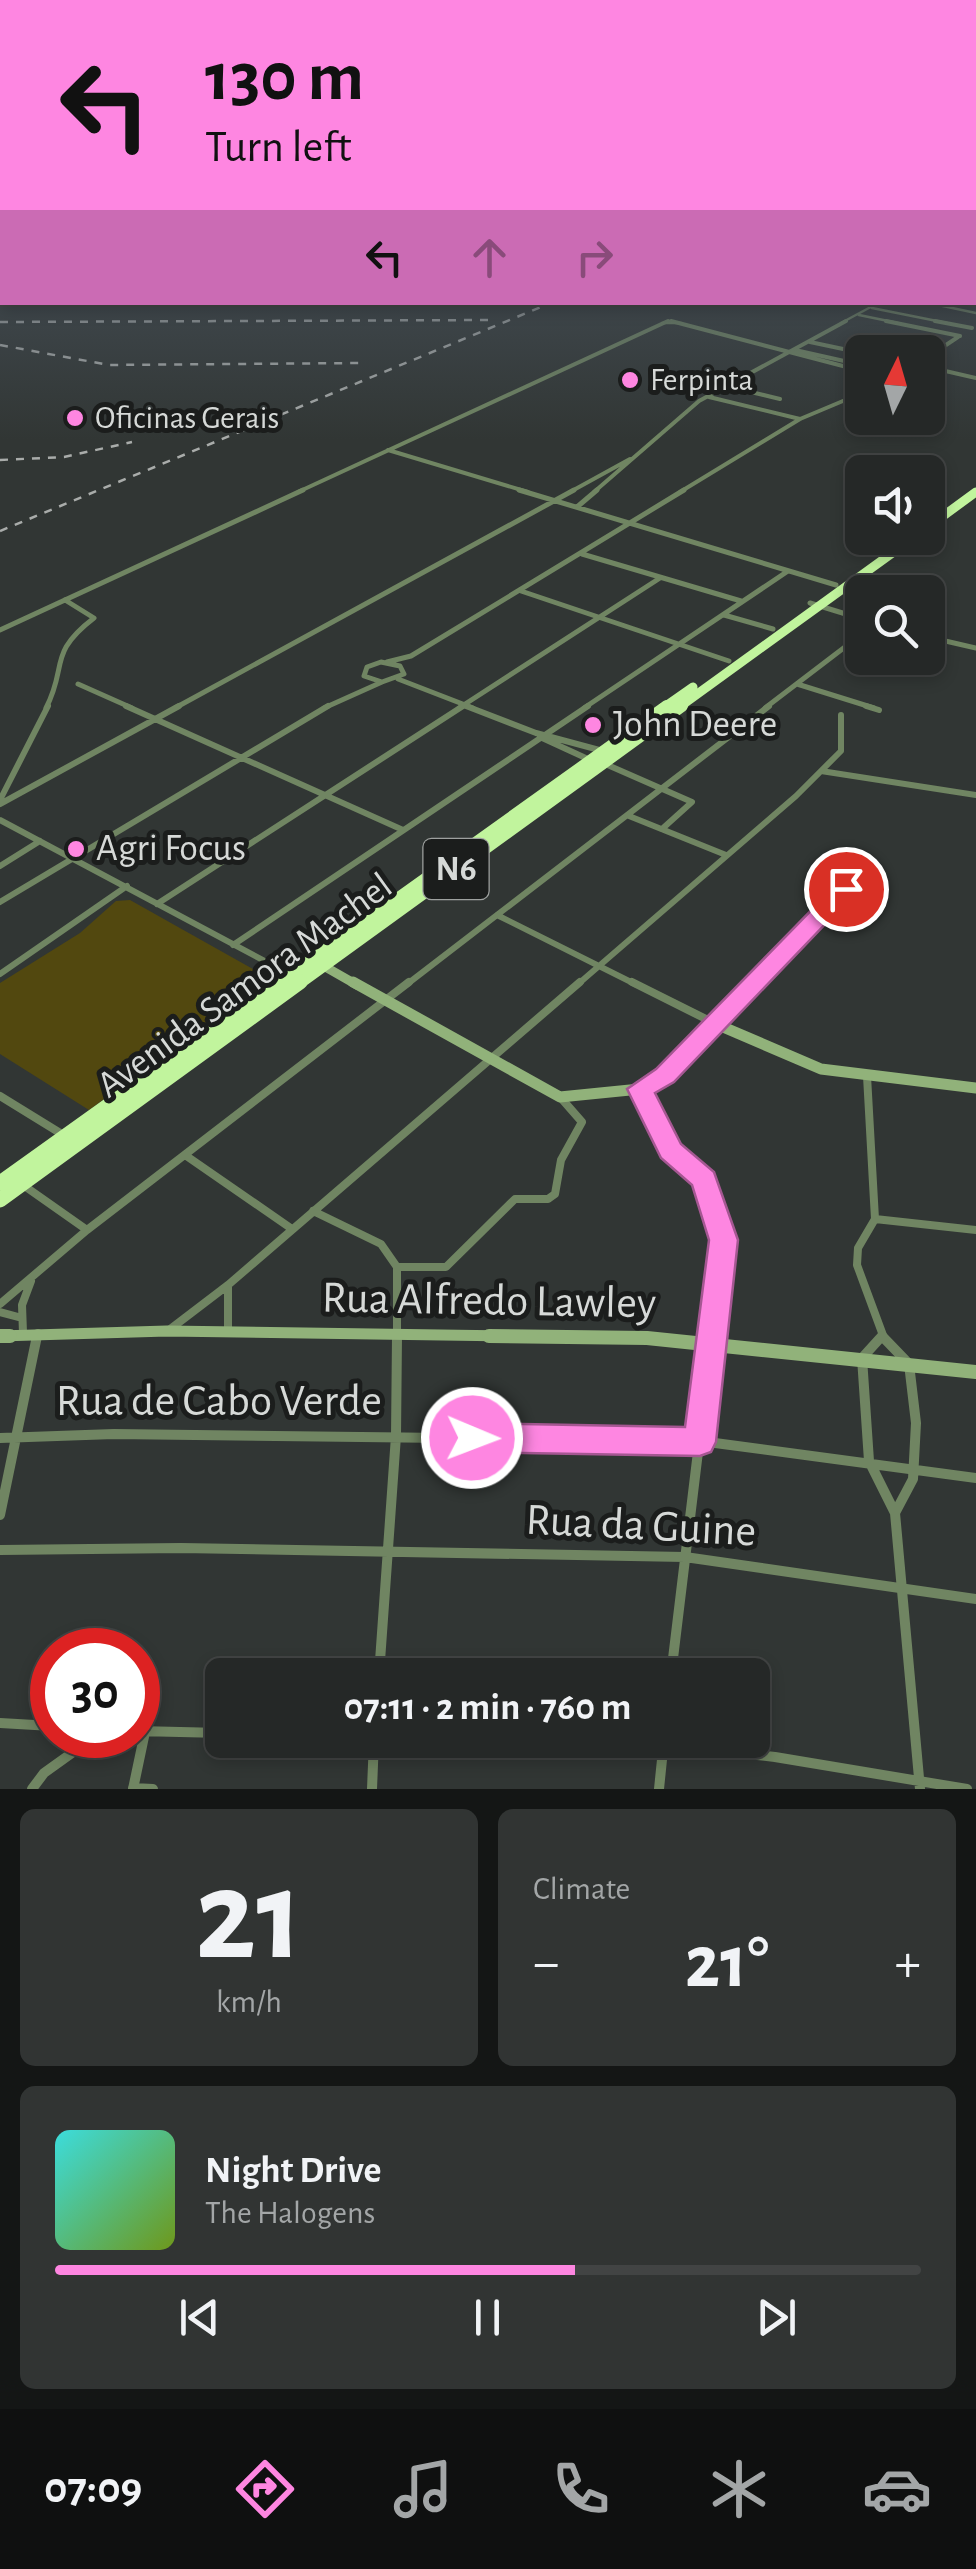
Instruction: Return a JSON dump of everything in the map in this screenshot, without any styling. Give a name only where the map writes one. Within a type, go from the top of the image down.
[{"type":"highway","points":[[945,511],[976,489]]},
{"type":"highway","name":"Avenida Samora Machel","points":[[261,1004],[290,975],[363,930],[728,661],[815,605],[878,555]]},
{"type":"highway","name":"Avenida Samora Machel","points":[[598,758],[887,555]]},
{"type":"highway","name":"Avenida Samora Machel","points":[[0,1200],[79,1132],[261,1004],[322,966],[363,930]]},
{"type":"highway","name":"Avenida Samora Machel","points":[[0,1183],[53,1154],[79,1132]]},
{"type":"main road","points":[[322,966],[560,1097],[640,1089],[665,1076],[716,1024],[807,1064],[866,1076],[976,1088]]},
{"type":"main road","name":"Rua Alfredo Lawley","points":[[0,1336],[168,1331],[712,1342],[976,1372]]},
{"type":"street","points":[[577,507],[706,396],[875,305]]},
{"type":"street","points":[[938,305],[976,313]]},
{"type":"street","points":[[870,308],[974,327]]},
{"type":"street","points":[[858,315],[960,336]]},
{"type":"street","points":[[0,630],[670,320],[786,354],[845,365]]},
{"type":"street","points":[[945,346],[974,327]]},
{"type":"street","points":[[809,342],[845,349]]},
{"type":"street","points":[[794,350],[845,364]]},
{"type":"street","points":[[945,371],[976,378]]},
{"type":"street","points":[[725,386],[780,399]]},
{"type":"street","points":[[706,396],[800,419]]},
{"type":"street","points":[[346,695],[367,667],[410,656],[800,419],[845,400]]},
{"type":"street","points":[[388,450],[836,585]]},
{"type":"street","points":[[0,802],[630,459]]},
{"type":"street","points":[[582,554],[742,601]]},
{"type":"street","points":[[233,945],[542,740],[788,570]]},
{"type":"street","points":[[157,904],[660,578]]},
{"type":"street","points":[[520,591],[728,661]]},
{"type":"street","points":[[0,802],[53,695],[56,664],[69,637],[94,618],[65,600]]},
{"type":"street","points":[[815,605],[845,614]]},
{"type":"street","points":[[723,615],[773,630]]},
{"type":"street","points":[[945,641],[976,648]]},
{"type":"street","points":[[0,1304],[88,1230],[845,647]]},
{"type":"street","points":[[398,679],[410,656]]},
{"type":"street","points":[[387,662],[403,668]]},
{"type":"street","points":[[364,676],[382,682]]},
{"type":"street","points":[[0,902],[346,695],[398,679],[550,734],[692,802],[662,829]]},
{"type":"street","points":[[78,684],[403,830]]},
{"type":"street","points":[[796,684],[879,710]]},
{"type":"street","points":[[168,1331],[228,1286],[820,771],[841,751],[841,715]]},
{"type":"street","points":[[536,732],[542,740],[598,758]]},
{"type":"street","points":[[820,771],[976,795]]},
{"type":"street","points":[[629,816],[726,856]]},
{"type":"street","points":[[0,820],[290,975]]},
{"type":"street","points":[[0,866],[40,841]]},
{"type":"street","points":[[496,915],[716,1024],[846,889],[847,858]]},
{"type":"street","points":[[0,974],[127,886]]},
{"type":"street","points":[[866,1076],[876,1219],[858,1248],[857,1265],[882,1336],[910,1364],[919,1468],[909,1496],[895,1513]]},
{"type":"street","points":[[640,1089],[670,1150],[704,1180],[724,1240],[674,1658]]},
{"type":"street","points":[[0,1096],[79,1132]]},
{"type":"street","points":[[397,1267],[446,1268],[515,1199],[548,1198],[555,1194],[561,1160],[582,1122],[560,1097]]},
{"type":"street","points":[[185,1155],[292,1229]]},
{"type":"street","points":[[22,1184],[88,1230]]},
{"type":"street","points":[[313,1211],[381,1244],[397,1267],[396,1436],[380,1658]]},
{"type":"street","points":[[876,1219],[976,1230]]},
{"type":"street","points":[[23,1333],[22,1305],[32,1280]]},
{"type":"street","points":[[228,1286],[228,1332]]},
{"type":"street","points":[[0,1312],[24,1318]]},
{"type":"street","points":[[0,1515],[38,1332]]},
{"type":"street","points":[[882,1336],[862,1358],[869,1461],[895,1513],[920,1785]]},
{"type":"street","name":"Rua de Cabo Verde","points":[[0,1438],[396,1436],[700,1442],[869,1461],[976,1478]]},
{"type":"street","name":"Rua da Guine","points":[[0,1550],[389,1551],[684,1558],[976,1598]]},
{"type":"street","points":[[0,1723],[30,1725]]},
{"type":"street","points":[[160,1732],[205,1734]]},
{"type":"street","points":[[32,1789],[44,1773],[65,1758]]},
{"type":"street","points":[[137,1758],[133,1789],[153,1789]]},
{"type":"street","points":[[372,1789],[373,1758]]},
{"type":"street","points":[[659,1789],[662,1758]]},
{"type":"street","points":[[759,1758],[966,1789]]},
{"type":"shaded area","points":[[130,900],[269,978],[89,1110],[0,1054],[0,983],[80,933],[116,901]]},
{"type":"railway","points":[[0,531],[546,305]]},
{"type":"railway","points":[[0,322],[490,320]]},
{"type":"railway","points":[[0,345],[109,365],[365,363]]},
{"type":"railway","points":[[0,460],[64,457],[132,442]]},
{"type":"place","name":"Ferpinta","points":[[630,380]]},
{"type":"place","name":"Oficinas Gerais","points":[[75,418]]},
{"type":"place","name":"John Deere","points":[[593,725]]},
{"type":"place","name":"Agri Focus","points":[[76,849]]},
{"type":"route","points":[[472,1438],[700,1442],[724,1240],[704,1180],[670,1150],[640,1089],[665,1076],[846,889]]}]
